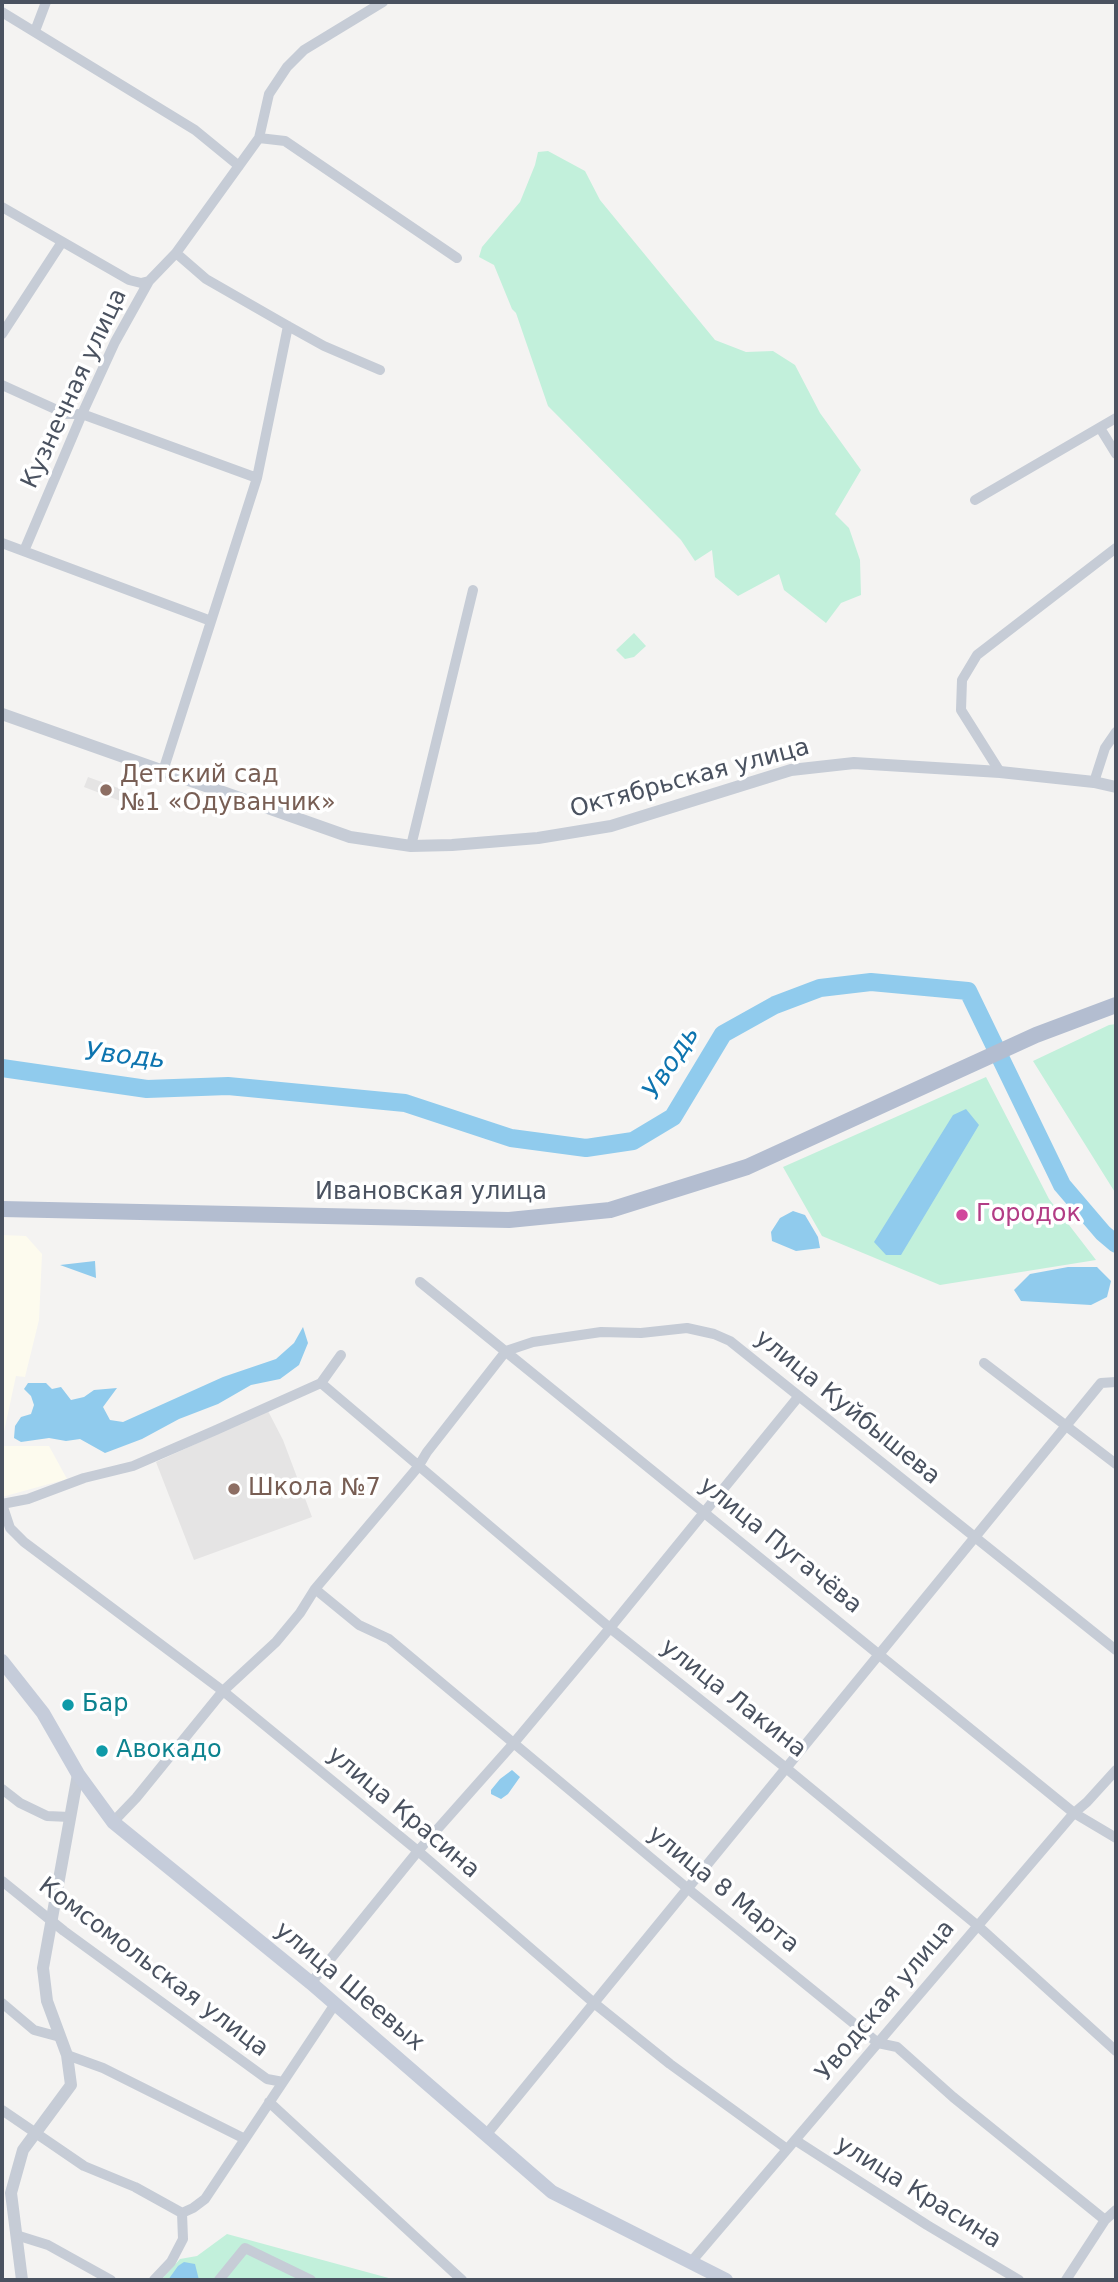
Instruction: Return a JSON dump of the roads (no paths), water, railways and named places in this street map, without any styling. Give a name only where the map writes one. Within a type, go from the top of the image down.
[{"type":"main road","name":"Ивановская улица","points":[[2,1209],[509,1220],[610,1210],[747,1167],[1036,1035],[1116,1005]]},
{"type":"main road","name":"улица Шеевых","points":[[2,1661],[43,1713],[78,1774],[113,1822],[311,1983],[552,2192],[726,2280]]},
{"type":"street","points":[[35,30],[46,2]]},
{"type":"street","name":"Кузнечная улица","points":[[24,551],[115,342],[149,281],[177,253],[259,138],[268,93],[287,67],[304,50],[383,2]]},
{"type":"street","points":[[2,12],[195,130],[239,166]]},
{"type":"street","points":[[259,138],[285,141],[457,258]]},
{"type":"street","points":[[2,207],[129,280],[141,283],[149,281]]},
{"type":"street","points":[[2,332],[62,242]]},
{"type":"street","points":[[177,253],[206,279],[288,327],[380,370]]},
{"type":"street","points":[[163,771],[257,478],[288,327]]},
{"type":"street","points":[[2,385],[66,414],[82,414],[257,478]]},
{"type":"street","points":[[975,500],[1116,418]]},
{"type":"street","points":[[1100,428],[1116,454]]},
{"type":"street","points":[[2,542],[211,621]]},
{"type":"street","points":[[1000,772],[961,710],[962,680],[976,654],[1116,548]]},
{"type":"street","points":[[411,846],[473,590]]},
{"type":"street","name":"Октябрьская улица","points":[[2,714],[350,837],[411,846],[538,838],[611,826],[791,770],[853,763],[1000,772],[1094,782],[1116,787]]},
{"type":"street","points":[[1094,782],[1105,748],[1116,732]]},
{"type":"street","name":"улица Пугачёва","points":[[420,1282],[1074,1813],[1116,1838]]},
{"type":"street","name":"улица Куйбышева","points":[[506,1351],[533,1342],[601,1332],[641,1333],[687,1328],[715,1334],[730,1341],[1116,1650]]},
{"type":"street","points":[[113,1822],[136,1798],[223,1691],[276,1642],[300,1613],[315,1589],[418,1467],[506,1351]]},
{"type":"street","points":[[2,1504],[28,1499],[84,1478],[133,1466],[321,1383],[341,1355]]},
{"type":"street","points":[[984,1363],[1116,1464]]},
{"type":"street","points":[[486,2135],[1101,1383],[1116,1382]]},
{"type":"street","name":"улица Лакина","points":[[321,1383],[610,1628],[978,1926],[1116,2051]]},
{"type":"street","points":[[311,1983],[418,1851],[513,1744],[610,1628],[799,1396]]},
{"type":"street","name":"улица Красина","points":[[2,1504],[10,1528],[24,1542],[223,1691],[670,2064],[791,2144],[1019,2280]]},
{"type":"street","name":"улица 8 Марта","points":[[315,1589],[359,1625],[389,1639],[687,1888],[878,2043],[897,2047],[953,2097],[1105,2220]]},
{"type":"street","name":"Уводская улица","points":[[691,2262],[1074,1813],[1116,1770]]},
{"type":"street","points":[[22,2280],[16,2235],[8,2210],[11,2193],[23,2150],[71,2085],[67,2055],[47,2001],[43,1968],[78,1774]]},
{"type":"street","points":[[2,1789],[20,1803],[47,1816],[70,1817]]},
{"type":"street","name":"Комсомольская улица","points":[[2,1881],[267,2079],[283,2082]]},
{"type":"street","points":[[2,2003],[34,2030],[61,2037]]},
{"type":"street","points":[[182,2213],[205,2199],[335,2004]]},
{"type":"street","points":[[67,2055],[103,2068],[245,2139]]},
{"type":"street","points":[[269,2102],[463,2280]]},
{"type":"street","points":[[2,2110],[84,2166],[135,2188],[182,2213]]},
{"type":"street","points":[[1066,2280],[1105,2220],[1116,2210]]},
{"type":"street","points":[[154,2280],[171,2262],[183,2239],[182,2213]]},
{"type":"street","points":[[16,2235],[48,2245],[111,2280]]},
{"type":"street","points":[[219,2280],[245,2248],[311,2280]]},
{"type":"water","points":[[966,1109],[979,1125],[901,1255],[886,1255],[874,1242],[953,1115]]},
{"type":"water","points":[[793,1211],[805,1215],[818,1237],[820,1248],[796,1251],[772,1241],[771,1232],[780,1218]]},
{"type":"water","points":[[95,1261],[96,1278],[60,1265]]},
{"type":"water","points":[[1068,1267],[1097,1267],[1111,1281],[1107,1297],[1091,1305],[1021,1301],[1014,1290],[1030,1274]]},
{"type":"water","points":[[303,1327],[308,1343],[299,1365],[280,1379],[251,1385],[218,1404],[179,1419],[142,1439],[105,1453],[80,1439],[66,1441],[49,1438],[21,1442],[14,1438],[15,1426],[21,1417],[31,1414],[34,1405],[31,1396],[24,1389],[28,1383],[46,1383],[52,1389],[61,1387],[71,1400],[84,1397],[94,1390],[117,1388],[103,1407],[110,1420],[123,1422],[223,1377],[276,1359],[294,1343]]},
{"type":"water","points":[[512,1770],[520,1777],[508,1794],[501,1799],[491,1794],[500,1779]]},
{"type":"water","points":[[184,2262],[195,2264],[199,2280],[168,2280],[178,2266]]},
{"type":"waterway","name":"Уводь","points":[[2,1068],[147,1089],[228,1086],[405,1103],[511,1138],[586,1148],[633,1141],[673,1117],[723,1034],[775,1005],[820,988],[871,982],[968,991],[1062,1185],[1103,1233],[1116,1244]]},
{"type":"place","name":"Детский сад №1 «Одуванчик»","points":[[106,790]]},
{"type":"place","name":"Городок","points":[[962,1215]]},
{"type":"place","name":"Школа №7","points":[[234,1489]]},
{"type":"place","name":"Бар","points":[[68,1705]]},
{"type":"place","name":"Авокадо","points":[[102,1751]]}]
